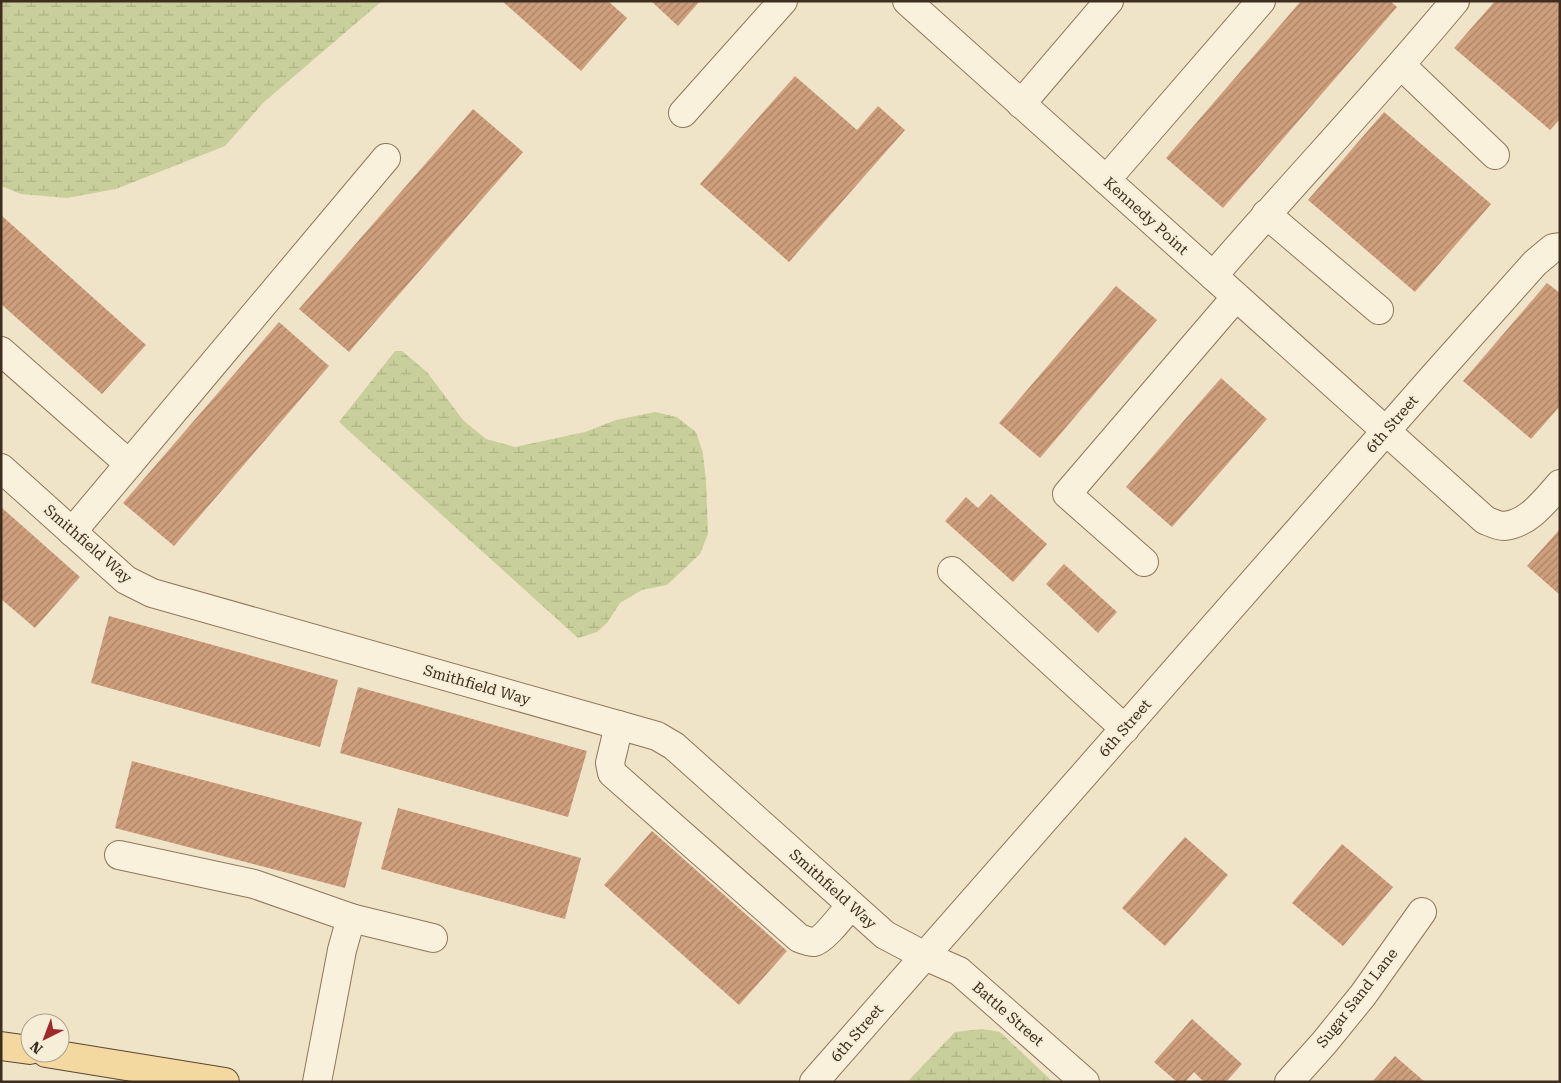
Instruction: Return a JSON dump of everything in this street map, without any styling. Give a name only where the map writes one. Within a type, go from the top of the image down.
[{"type":"main road","points":[[1,1046],[20,1049]]},
{"type":"main road","points":[[70,1057],[225,1082]]},
{"type":"street","points":[[682,113],[783,1]]},
{"type":"street","name":"Kennedy Point","points":[[907,1],[1485,520],[1503,526],[1523,520],[1542,505],[1560,484]]},
{"type":"street","points":[[1021,104],[1109,1]]},
{"type":"street","points":[[1106,180],[1261,1]]},
{"type":"street","points":[[1213,276],[1266,214],[1402,66],[1455,1]]},
{"type":"street","points":[[1402,66],[1495,155]]},
{"type":"street","points":[[72,532],[386,158]]},
{"type":"street","points":[[1266,214],[1380,310]]},
{"type":"street","name":"6th Street","points":[[814,1082],[1385,431],[1535,263],[1554,248],[1560,247]]},
{"type":"street","points":[[1144,562],[1067,494],[1236,297]]},
{"type":"street","points":[[1,351],[129,464]]},
{"type":"street","name":"Smithfield Way","points":[[1,468],[126,580],[152,593],[657,736],[674,746],[885,935],[925,956]]},
{"type":"street","points":[[952,571],[1125,729]]},
{"type":"street","points":[[619,726],[610,762],[612,773],[799,938],[808,942],[817,942],[851,905]]},
{"type":"street","points":[[119,855],[254,884],[351,918],[433,938]]},
{"type":"street","name":"Sugar Sand Lane","points":[[1289,1082],[1363,995],[1422,912]]},
{"type":"street","points":[[317,1082],[342,950],[351,918]]},
{"type":"street","name":"Battle Street","points":[[925,956],[959,971],[1084,1082]]},
{"type":"green space","points":[[1,1],[382,1],[264,102],[225,146],[116,189],[67,198],[21,194],[1,186]]},
{"type":"green space","points":[[395,351],[402,351],[427,372],[463,420],[486,439],[515,447],[585,432],[616,420],[655,412],[677,417],[696,432],[703,453],[708,534],[700,554],[667,585],[642,590],[620,603],[607,623],[597,632],[578,638],[339,422]]},
{"type":"green space","points":[[982,1029],[1000,1032],[1053,1082],[907,1082],[955,1032]]},
{"type":"building","points":[[502,1],[608,1],[627,18],[581,71]]},
{"type":"building","points":[[651,1],[700,1],[678,26]]},
{"type":"building","points":[[1301,1],[1390,1],[1397,7],[1223,208],[1166,158]]},
{"type":"building","points":[[1495,1],[1560,1],[1560,119],[1550,130],[1454,48]]},
{"type":"building","points":[[795,76],[857,130],[878,106],[905,130],[789,262],[700,184]]},
{"type":"building","points":[[473,109],[523,152],[349,352],[299,309]]},
{"type":"building","points":[[1384,112],[1491,204],[1415,292],[1308,200]]},
{"type":"building","points":[[1,215],[146,345],[102,394],[1,304]]},
{"type":"building","points":[[1547,283],[1560,293],[1560,406],[1531,439],[1463,381]]},
{"type":"building","points":[[1116,286],[1157,320],[1040,458],[999,423]]},
{"type":"building","points":[[279,322],[329,366],[174,546],[123,503]]},
{"type":"building","points":[[1221,378],[1267,419],[1172,527],[1126,487]]},
{"type":"building","points":[[991,494],[1047,544],[1013,582],[945,521],[966,497],[978,508]]},
{"type":"building","points":[[1,507],[80,577],[35,628],[1,599]]},
{"type":"building","points":[[1560,529],[1560,595],[1527,566]]},
{"type":"building","points":[[1064,564],[1117,612],[1098,633],[1046,584]]},
{"type":"building","points":[[109,616],[338,680],[320,747],[91,683]]},
{"type":"building","points":[[358,687],[587,751],[568,817],[340,753]]},
{"type":"building","points":[[132,761],[362,822],[345,888],[115,828]]},
{"type":"building","points":[[398,808],[581,858],[565,919],[381,869]]},
{"type":"building","points":[[652,831],[787,951],[739,1005],[604,885]]},
{"type":"building","points":[[1185,837],[1228,875],[1165,946],[1122,908]]},
{"type":"building","points":[[1342,844],[1393,887],[1343,946],[1292,903]]},
{"type":"building","points":[[1192,1019],[1242,1064],[1226,1082],[1204,1082],[1194,1072],[1185,1082],[1177,1082],[1154,1062]]},
{"type":"building","points":[[1395,1056],[1425,1082],[1372,1082]]}]
